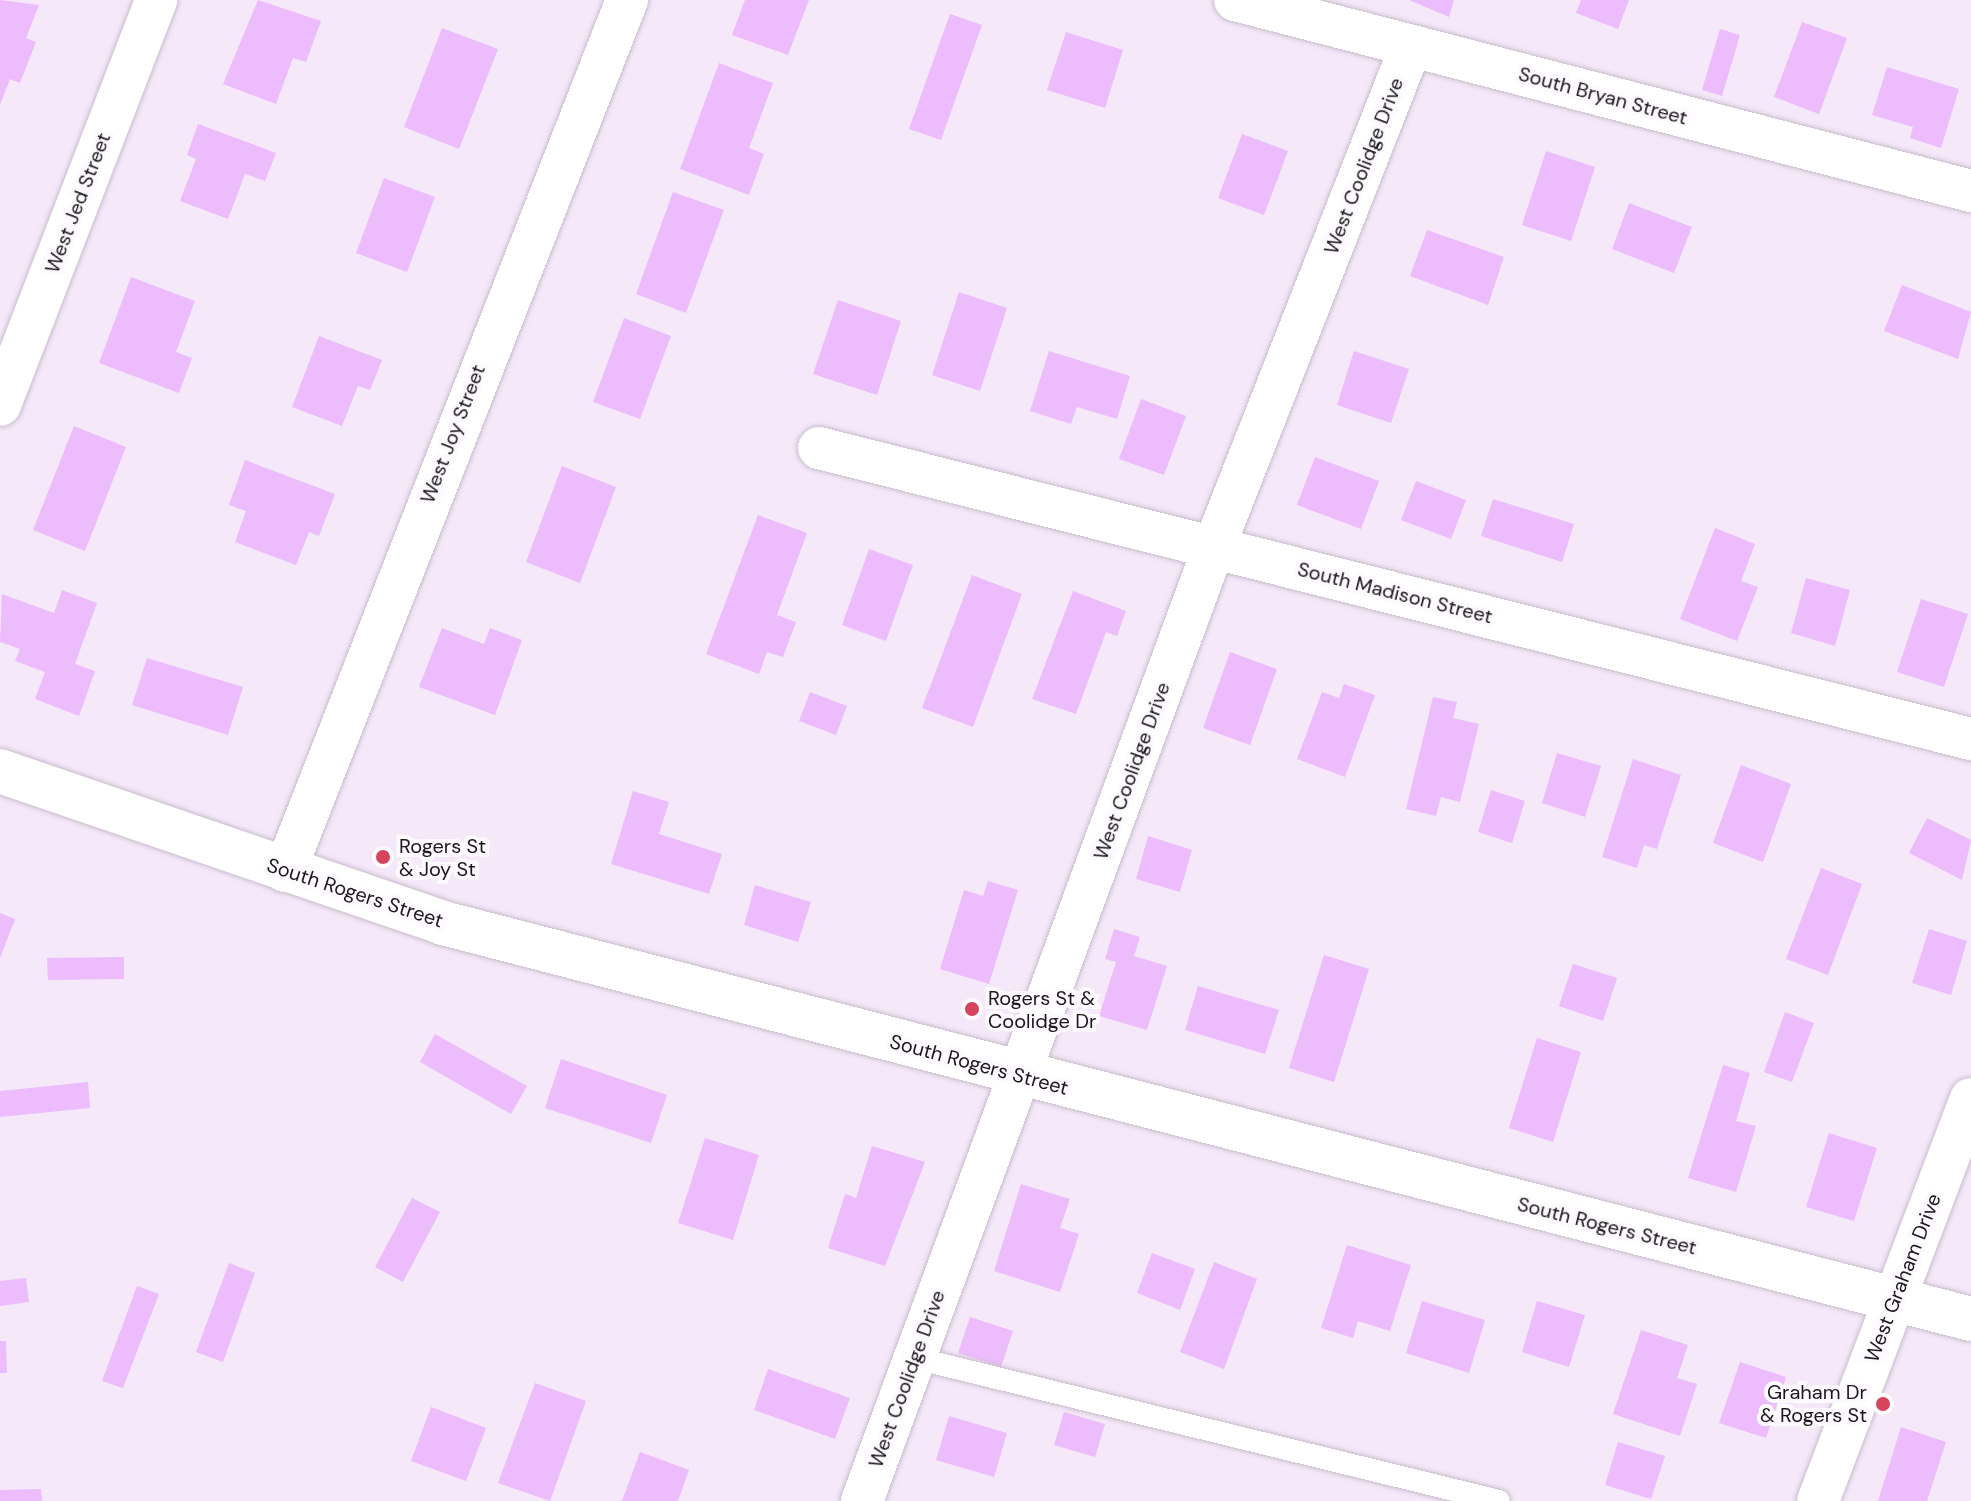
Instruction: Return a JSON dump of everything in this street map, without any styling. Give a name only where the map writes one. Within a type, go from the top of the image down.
[{"type":"street","name":"West Jed Street","points":[[0,405],[156,0]]},
{"type":"street","name":"West Joy Street","points":[[285,871],[627,0]]},
{"type":"street","name":"South Bryan Street","points":[[1235,0],[1971,191]]},
{"type":"street","name":"West Coolidge Drive","points":[[862,1501],[1214,547],[1411,46]]},
{"type":"street","name":"South Madison Street","points":[[819,448],[1971,739]]},
{"type":"street","name":"South Rogers Street","points":[[0,771],[443,923],[1020,1076],[1971,1319]]},
{"type":"street","name":"West Graham Drive","points":[[1818,1501],[1971,1099]]},
{"type":"lane","points":[[915,1358],[1499,1501]]},
{"type":"building","points":[[0,0],[39,5],[26,38],[36,42],[20,83],[10,79],[0,105]]},
{"type":"building","points":[[258,0],[321,21],[306,62],[293,58],[276,104],[223,84]]},
{"type":"building","points":[[745,0],[809,0],[788,55],[732,35]]},
{"type":"building","points":[[1409,0],[1454,0],[1449,17]]},
{"type":"building","points":[[1581,0],[1629,0],[1618,29],[1576,13]]},
{"type":"building","points":[[950,14],[982,25],[941,140],[909,129]]},
{"type":"building","points":[[1802,22],[1847,38],[1819,114],[1774,97]]},
{"type":"building","points":[[442,28],[498,49],[459,149],[404,127]]},
{"type":"building","points":[[1720,29],[1740,35],[1722,96],[1702,90]]},
{"type":"building","points":[[1066,32],[1123,50],[1105,108],[1047,90]]},
{"type":"building","points":[[719,63],[773,83],[749,148],[764,154],[749,195],[680,169]]},
{"type":"building","points":[[1887,67],[1959,89],[1941,148],[1910,138],[1913,127],[1872,115]]},
{"type":"building","points":[[198,124],[276,153],[265,181],[245,174],[228,219],[180,201],[196,159],[187,155]]},
{"type":"building","points":[[1242,134],[1288,151],[1264,215],[1218,198]]},
{"type":"building","points":[[1546,151],[1595,167],[1571,241],[1522,225]]},
{"type":"building","points":[[384,178],[435,197],[407,272],[356,253]]},
{"type":"building","points":[[673,192],[724,210],[686,313],[636,294]]},
{"type":"building","points":[[1629,203],[1692,227],[1674,273],[1612,249]]},
{"type":"building","points":[[1427,230],[1504,257],[1488,305],[1410,276]]},
{"type":"building","points":[[131,277],[195,301],[176,352],[192,358],[179,393],[99,363]]},
{"type":"building","points":[[1902,285],[1971,312],[1958,359],[1884,331]]},
{"type":"building","points":[[959,292],[1007,308],[980,391],[932,375]]},
{"type":"building","points":[[838,300],[901,321],[877,395],[813,374]]},
{"type":"building","points":[[624,318],[671,336],[640,419],[593,402]]},
{"type":"building","points":[[319,336],[382,360],[370,390],[358,386],[342,426],[292,407]]},
{"type":"building","points":[[1049,351],[1130,376],[1117,419],[1077,407],[1071,424],[1030,411]]},
{"type":"building","points":[[1354,351],[1409,369],[1391,423],[1337,405]]},
{"type":"building","points":[[1141,399],[1186,416],[1164,475],[1119,459]]},
{"type":"building","points":[[74,426],[126,447],[85,551],[33,530]]},
{"type":"building","points":[[1315,457],[1379,481],[1361,529],[1297,505]]},
{"type":"building","points":[[245,460],[335,494],[319,536],[309,532],[296,565],[235,542],[246,511],[229,505]]},
{"type":"building","points":[[562,466],[616,487],[580,583],[526,562]]},
{"type":"building","points":[[1416,481],[1466,500],[1451,539],[1401,520]]},
{"type":"building","points":[[1493,499],[1574,524],[1562,562],[1481,536]]},
{"type":"building","points":[[758,515],[807,533],[777,615],[796,622],[783,657],[767,652],[759,674],[706,654]]},
{"type":"building","points":[[1715,528],[1755,544],[1741,581],[1758,587],[1737,641],[1680,619]]},
{"type":"building","points":[[869,549],[913,565],[886,641],[842,625]]},
{"type":"building","points":[[972,575],[1022,594],[973,727],[922,708]]},
{"type":"building","points":[[1806,578],[1850,590],[1835,646],[1791,633]]},
{"type":"building","points":[[62,590],[97,603],[75,664],[95,671],[79,716],[35,699],[45,672],[15,661],[20,649],[0,642],[2,594],[54,613]]},
{"type":"building","points":[[1073,591],[1126,611],[1117,636],[1106,632],[1076,714],[1032,699]]},
{"type":"building","points":[[1921,599],[1968,614],[1944,687],[1897,672]]},
{"type":"building","points":[[442,628],[484,644],[490,628],[522,640],[495,715],[419,687]]},
{"type":"building","points":[[1230,652],[1277,669],[1250,745],[1203,728]]},
{"type":"building","points":[[147,658],[243,687],[228,735],[132,705]]},
{"type":"building","points":[[1344,684],[1375,695],[1345,777],[1297,759],[1322,692],[1339,698]]},
{"type":"building","points":[[810,692],[847,706],[836,735],[799,721]]},
{"type":"building","points":[[1433,697],[1457,702],[1453,718],[1479,724],[1460,802],[1441,797],[1436,816],[1406,809]]},
{"type":"building","points":[[1557,753],[1601,766],[1585,817],[1542,803]]},
{"type":"building","points":[[1633,759],[1681,775],[1657,849],[1644,845],[1637,868],[1602,857]]},
{"type":"building","points":[[1741,765],[1791,784],[1763,862],[1713,843]]},
{"type":"building","points":[[1491,790],[1525,801],[1512,843],[1478,832]]},
{"type":"building","points":[[633,791],[669,802],[659,834],[722,854],[709,894],[611,864]]},
{"type":"building","points":[[1927,818],[1971,840],[1962,880],[1909,853]]},
{"type":"building","points":[[1148,836],[1192,850],[1180,892],[1136,879]]},
{"type":"building","points":[[1821,868],[1862,884],[1828,975],[1786,959]]},
{"type":"building","points":[[988,881],[1018,890],[989,984],[940,969],[964,890],[983,896]]},
{"type":"building","points":[[755,885],[811,902],[798,942],[744,925]]},
{"type":"building","points":[[0,913],[15,919],[0,958]]},
{"type":"building","points":[[1114,929],[1140,937],[1134,956],[1167,966],[1147,1030],[1099,1016],[1116,962],[1105,959]]},
{"type":"building","points":[[1929,929],[1967,941],[1951,995],[1912,983]]},
{"type":"building","points":[[1324,955],[1369,969],[1334,1082],[1289,1068]]},
{"type":"building","points":[[124,957],[124,979],[48,980],[47,958]]},
{"type":"building","points":[[1573,964],[1617,978],[1603,1021],[1559,1006]]},
{"type":"building","points":[[1198,986],[1279,1010],[1265,1054],[1185,1030]]},
{"type":"building","points":[[1785,1012],[1814,1023],[1792,1082],[1764,1072]]},
{"type":"building","points":[[435,1034],[527,1086],[511,1114],[420,1062]]},
{"type":"building","points":[[1537,1038],[1581,1052],[1553,1142],[1509,1128]]},
{"type":"building","points":[[561,1059],[667,1095],[651,1143],[545,1108]]},
{"type":"building","points":[[1723,1065],[1750,1073],[1736,1121],[1756,1126],[1736,1192],[1688,1178]]},
{"type":"building","points":[[88,1082],[90,1108],[0,1117],[0,1091]]},
{"type":"building","points":[[1829,1133],[1877,1148],[1854,1221],[1806,1207]]},
{"type":"building","points":[[705,1138],[759,1155],[733,1240],[678,1223]]},
{"type":"building","points":[[872,1146],[925,1162],[885,1266],[828,1248],[845,1194],[856,1198]]},
{"type":"building","points":[[1021,1184],[1070,1199],[1060,1228],[1079,1234],[1060,1292],[994,1271]]},
{"type":"building","points":[[412,1198],[440,1212],[403,1282],[375,1267]]},
{"type":"building","points":[[1347,1245],[1411,1265],[1390,1331],[1358,1321],[1353,1338],[1321,1328]]},
{"type":"building","points":[[1152,1253],[1195,1269],[1180,1310],[1137,1293]]},
{"type":"building","points":[[1214,1262],[1257,1279],[1224,1369],[1180,1352]]},
{"type":"building","points":[[229,1263],[255,1273],[223,1362],[196,1352]]},
{"type":"building","points":[[26,1278],[29,1302],[0,1306],[0,1281]]},
{"type":"building","points":[[137,1286],[159,1294],[123,1388],[102,1381]]},
{"type":"building","points":[[1422,1301],[1485,1320],[1469,1373],[1406,1353]]},
{"type":"building","points":[[1537,1301],[1585,1315],[1569,1367],[1522,1352]]},
{"type":"building","points":[[970,1317],[1013,1331],[1001,1367],[958,1353]]},
{"type":"building","points":[[1641,1330],[1688,1345],[1677,1378],[1697,1384],[1680,1436],[1613,1414]]},
{"type":"building","points":[[0,1341],[6,1341],[7,1373],[0,1373]]},
{"type":"building","points":[[1740,1362],[1786,1377],[1766,1438],[1719,1423]]},
{"type":"building","points":[[768,1369],[850,1398],[835,1439],[754,1410]]},
{"type":"building","points":[[535,1383],[586,1401],[550,1501],[498,1483]]},
{"type":"building","points":[[431,1407],[486,1428],[466,1481],[411,1461]]},
{"type":"building","points":[[1064,1412],[1105,1424],[1095,1457],[1054,1445]]},
{"type":"building","points":[[949,1416],[1007,1433],[994,1477],[936,1460]]},
{"type":"building","points":[[1901,1427],[1946,1442],[1927,1501],[1878,1501]]},
{"type":"building","points":[[1618,1442],[1665,1456],[1651,1499],[1605,1485]]},
{"type":"building","points":[[640,1452],[689,1470],[678,1501],[622,1501]]},
{"type":"building","points":[[41,1489],[42,1501],[0,1501],[0,1490]]},
{"type":"place","name":"Rogers St & Joy St","points":[[383,857]]},
{"type":"place","name":"Rogers St & Coolidge Dr","points":[[972,1009]]},
{"type":"place","name":"Graham Dr & Rogers St","points":[[1883,1404]]}]
